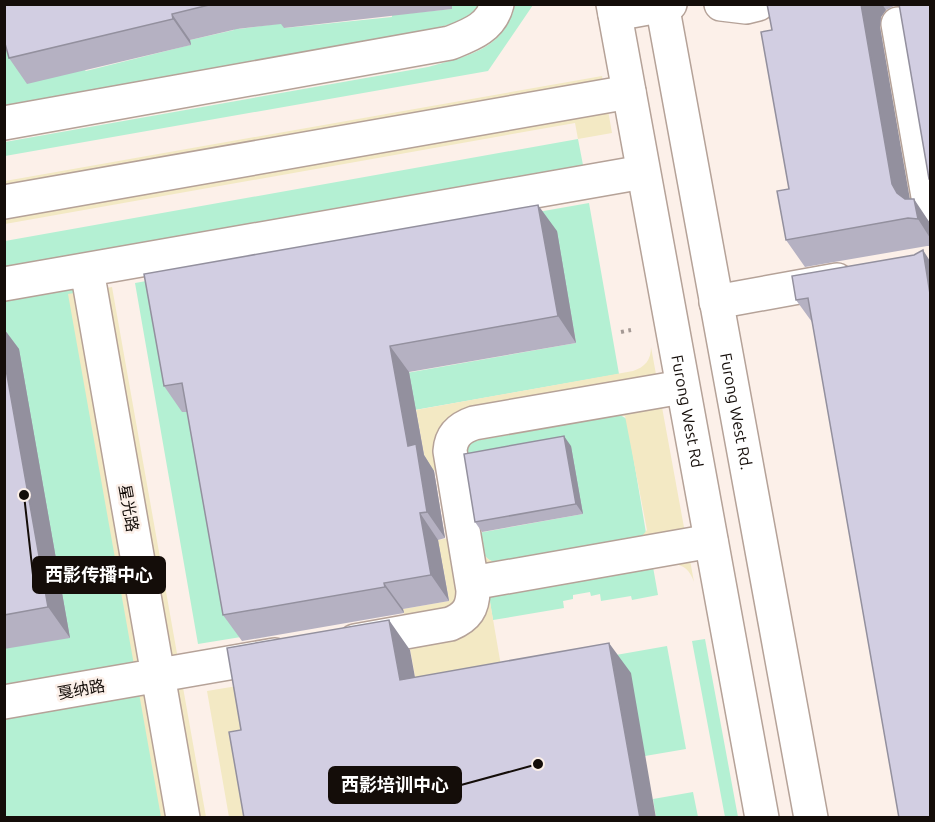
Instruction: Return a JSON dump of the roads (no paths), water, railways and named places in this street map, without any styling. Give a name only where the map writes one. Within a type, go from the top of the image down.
[{"type":"main road","points":[[4,123],[450,43],[482,28],[493,16],[497,4]]},
{"type":"main road","points":[[721,4],[746,7],[758,4]]},
{"type":"main road","points":[[614,9],[665,5]]},
{"type":"main road","name":"Furong West Rd.","points":[[665,5],[716,302],[811,818]]},
{"type":"main road","name":"Furong West Rd","points":[[614,9],[762,818]]},
{"type":"main road","points":[[898,24],[930,208]]},
{"type":"main road","points":[[4,202],[629,92]]},
{"type":"main road","points":[[4,284],[643,172]]},
{"type":"main road","name":"星光路","points":[[87,270],[183,818]]},
{"type":"main road","points":[[716,302],[861,276]]},
{"type":"main road","name":"戛纳路","points":[[4,702],[450,624],[461,620],[473,602],[472,583],[450,452],[452,440],[458,431],[474,423],[682,387]]},
{"type":"main road","points":[[472,583],[711,541]]},
{"type":"place","name":"西影传播中心","points":[[24,495]]},
{"type":"place","name":"西影培训中心","points":[[538,764]]}]
